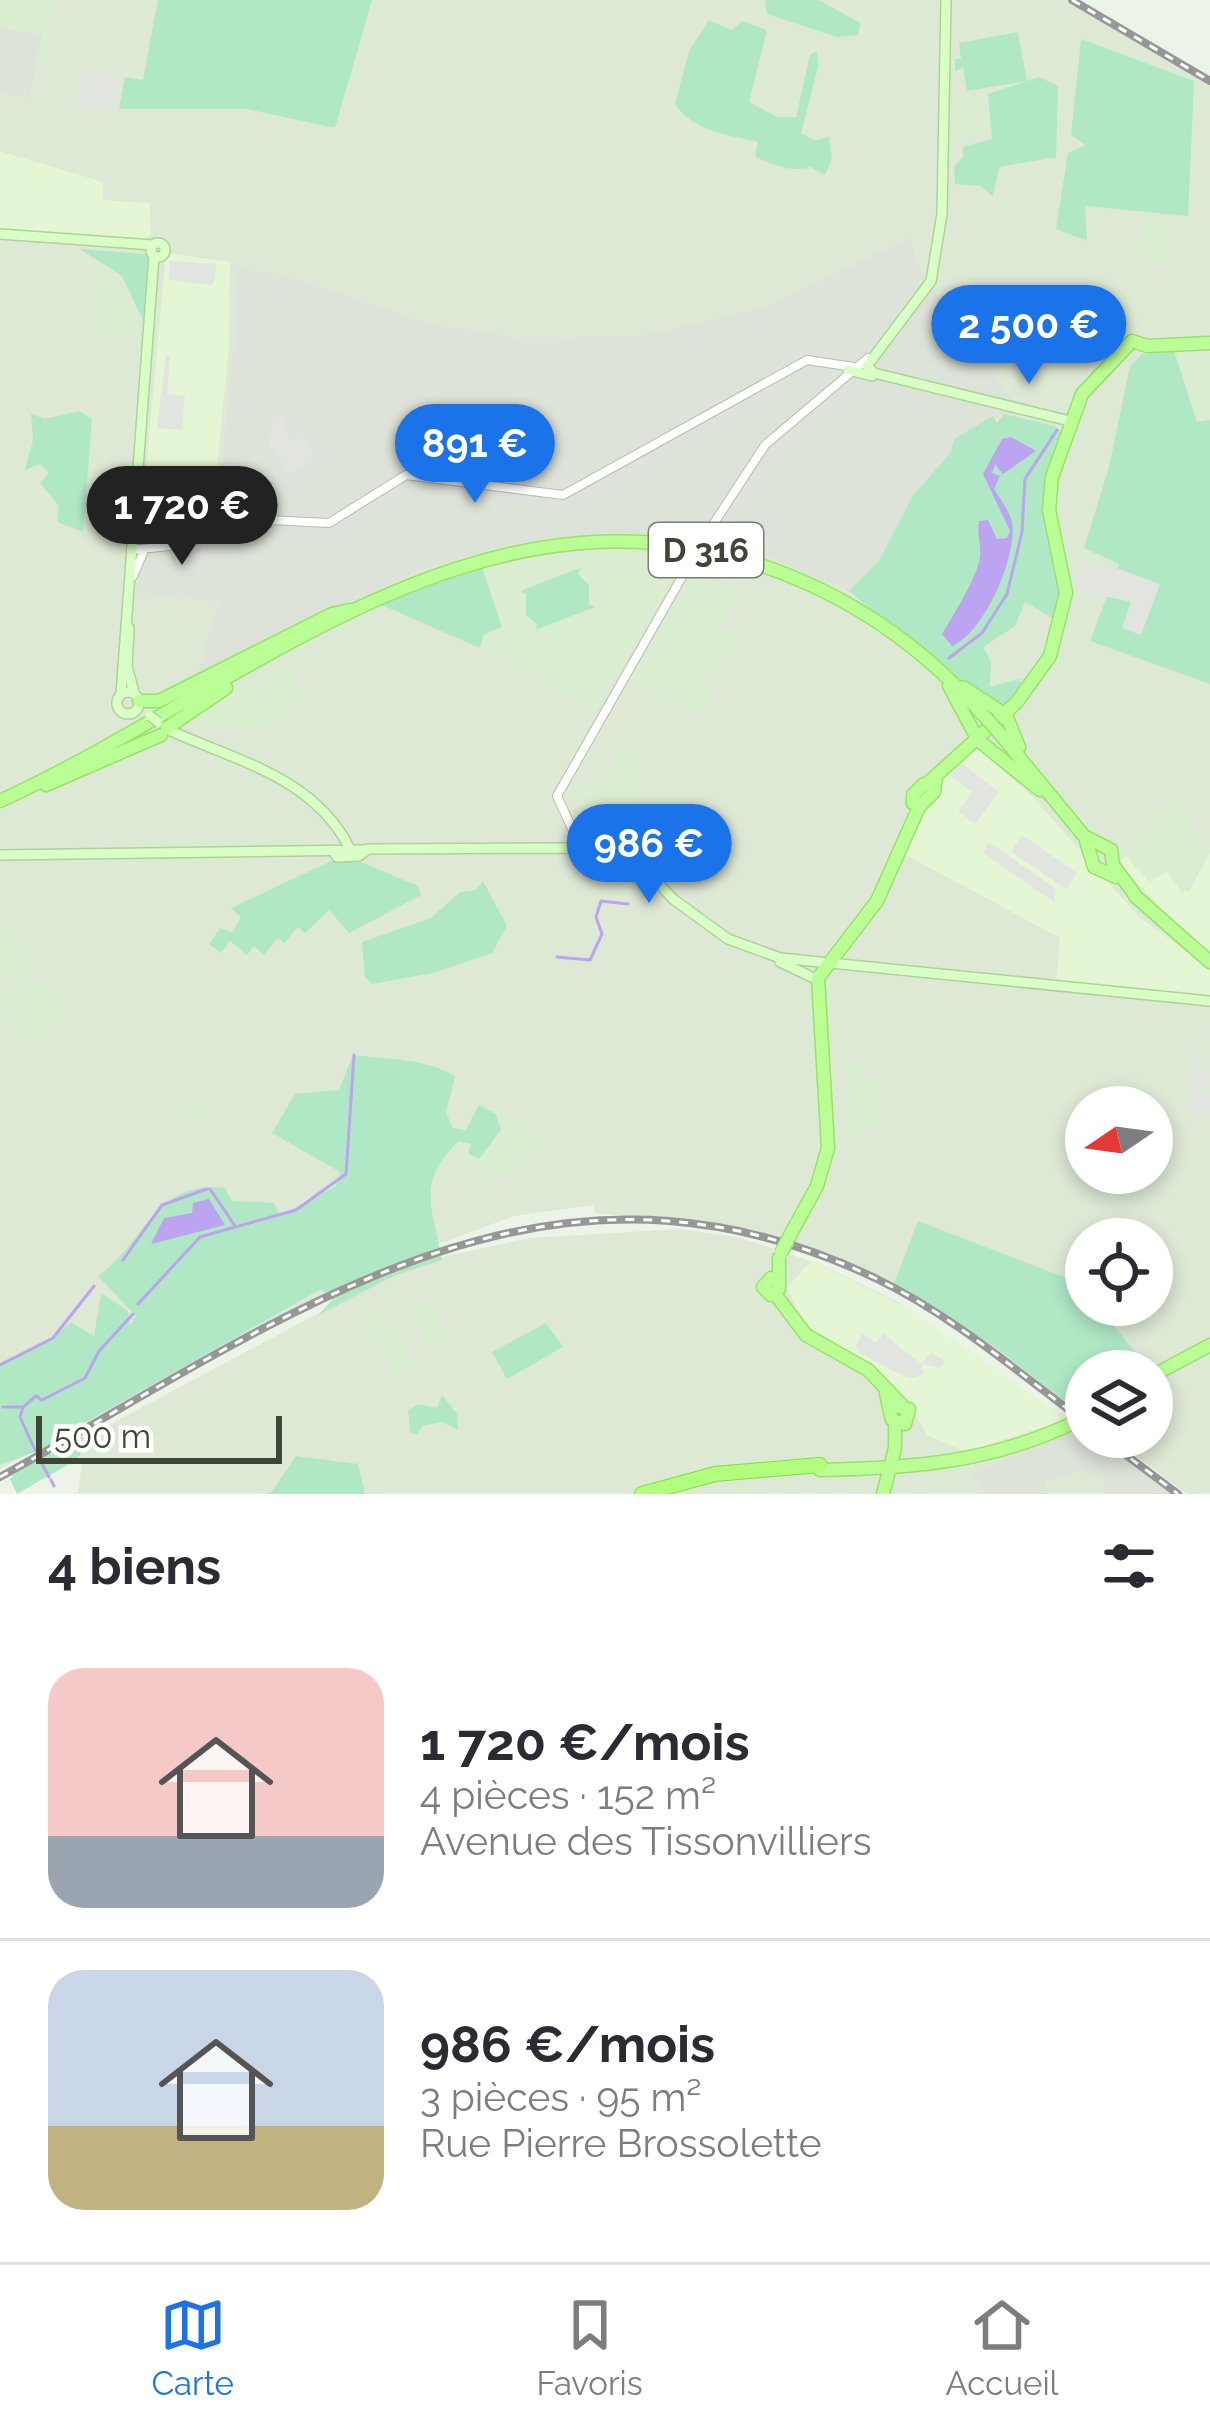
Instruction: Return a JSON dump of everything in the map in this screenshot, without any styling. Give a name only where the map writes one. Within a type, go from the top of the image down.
[{"type":"highway","points":[[657,1491],[742,1470],[820,1467]]},
{"type":"main road","points":[[945,0],[942,214],[926,280],[868,358],[874,373],[1069,424]]},
{"type":"main road","points":[[0,236],[155,253]]},
{"type":"main road","points":[[155,253],[131,527],[135,551],[118,709],[155,720],[293,783],[320,806],[350,848]]},
{"type":"main road","points":[[155,253],[127,666],[155,720]]},
{"type":"main road","points":[[850,369],[883,343]]},
{"type":"main road","points":[[840,959],[877,901],[917,804],[913,794],[933,781],[975,737],[1008,720],[1044,665],[1058,633],[1066,593],[1049,510],[1054,469],[1069,424],[1092,380],[1134,349],[1210,345]]},
{"type":"main road","points":[[850,369],[1069,424]]},
{"type":"main road","name":"D 316","points":[[5,800],[442,569],[527,548],[613,541],[679,546],[750,562],[824,591],[893,632],[995,730],[1096,851],[1094,867],[1109,866],[1138,899],[1208,960]]},
{"type":"main road","points":[[155,720],[159,701],[332,614],[382,597]]},
{"type":"main road","points":[[5,800],[339,620]]},
{"type":"main road","points":[[947,679],[1008,720],[1016,742],[1059,806]]},
{"type":"main road","points":[[947,679],[975,737],[1059,806]]},
{"type":"main road","points":[[121,694],[155,720]]},
{"type":"main road","points":[[886,1492],[898,1415],[881,1386],[825,1347],[799,1322],[774,1287],[780,1255],[828,1148],[817,980],[875,897],[917,804]]},
{"type":"main road","points":[[0,856],[580,846],[648,872],[673,899],[737,943],[817,980]]},
{"type":"main road","points":[[333,850],[337,857],[359,856],[364,850]]},
{"type":"main road","points":[[737,943],[780,958],[824,964],[840,959],[1210,1001]]},
{"type":"main road","points":[[1173,1367],[1210,1348]]},
{"type":"main road","points":[[820,1467],[955,1459],[1014,1444],[1065,1423]]},
{"type":"main road","points":[[894,1464],[996,1455],[1065,1424]]},
{"type":"street","points":[[135,551],[169,546],[219,520],[329,524],[406,475],[547,494],[574,488],[813,358],[850,369]]},
{"type":"street","points":[[580,846],[557,796],[697,550],[755,457],[814,400],[868,358]]},
{"type":"street","points":[[795,368],[815,361],[874,373]]},
{"type":"street","points":[[814,400],[850,369]]},
{"type":"shaded area","points":[[0,0],[1064,0],[1210,83],[1210,1494],[1187,1494],[1139,1458],[1173,1458],[1173,1350],[1065,1350],[1065,1403],[923,1299],[831,1254],[742,1229],[595,1213],[593,1205],[514,1216],[412,1254],[0,1469]]},
{"type":"shaded area","points":[[0,0],[56,0],[45,56],[39,55],[42,34],[0,28]]},
{"type":"shaded area","points":[[158,0],[372,0],[335,128],[247,109],[119,109],[125,77],[143,80]]},
{"type":"shaded area","points":[[765,0],[819,0],[860,23],[858,35],[837,37],[767,14]]},
{"type":"shaded area","points":[[709,20],[731,30],[743,21],[767,30],[749,102],[777,117],[796,117],[810,55],[817,51],[818,67],[801,133],[815,141],[829,136],[832,159],[825,175],[810,167],[789,168],[755,157],[758,142],[701,126],[675,104],[689,51]]},
{"type":"shaded area","points":[[0,28],[43,34],[29,97],[0,94]]},
{"type":"shaded area","points":[[1018,32],[1027,81],[967,91],[963,67],[955,72],[955,59],[961,59],[959,43]]},
{"type":"shaded area","points":[[1081,39],[1194,81],[1188,216],[1085,206],[1087,241],[1056,229],[1068,153],[1086,145],[1071,135]]},
{"type":"shaded area","points":[[81,75],[122,78],[116,109],[77,108]]},
{"type":"shaded area","points":[[1039,77],[1058,86],[1056,157],[999,167],[993,197],[981,186],[955,184],[954,166],[963,157],[963,147],[992,139],[988,94]]},
{"type":"shaded area","points":[[986,94],[990,132],[952,140],[953,100]]},
{"type":"shaded area","points":[[0,151],[103,182],[103,200],[150,203],[151,235],[145,240],[0,230]]},
{"type":"shaded area","points":[[1146,216],[1177,221],[1168,264],[1136,257]]},
{"type":"shaded area","points":[[909,238],[921,273],[1015,403],[951,452],[912,497],[879,561],[849,591],[755,551],[707,540],[613,537],[520,543],[424,568],[196,679],[219,602],[136,592],[139,559],[178,549],[219,525],[230,362],[236,349],[237,268],[284,276],[432,325],[525,339],[640,336],[768,307]]},
{"type":"shaded area","points":[[80,249],[146,254],[150,260],[145,324],[122,276]]},
{"type":"shaded area","points":[[172,254],[230,262],[229,347],[212,518],[183,537],[146,545],[140,537],[165,262]]},
{"type":"shaded area","points":[[170,261],[216,264],[215,279],[211,285],[169,280]]},
{"type":"shaded area","points":[[97,262],[134,302],[142,337],[98,333],[91,324]]},
{"type":"shaded area","points":[[1058,289],[1135,307],[1126,341],[1089,337],[1056,308]]},
{"type":"shaded area","points":[[1174,351],[1197,422],[1210,420],[1210,684],[1090,641],[1119,564],[1084,548],[1109,467],[1130,366],[1142,354]]},
{"type":"shaded area","points":[[1176,354],[1210,354],[1210,419],[1197,422]]},
{"type":"shaded area","points":[[166,355],[170,356],[167,394],[185,396],[182,430],[157,428]]},
{"type":"shaded area","points":[[79,411],[92,419],[83,532],[57,522],[59,506],[40,483],[49,473],[40,464],[25,470],[33,440],[31,414],[45,419]]},
{"type":"shaded area","points":[[1004,414],[1055,426],[1061,432],[1044,488],[1062,582],[1057,621],[1025,602],[1015,626],[983,647],[991,662],[990,687],[1019,679],[1023,686],[1004,705],[953,677],[849,591],[879,561],[912,497],[951,452],[954,439],[993,416],[997,423]]},
{"type":"shaded area","points":[[281,415],[290,440],[305,437],[316,457],[292,475],[270,445],[273,417]]},
{"type":"shaded area","points":[[1011,437],[1036,451],[1003,474],[995,464],[992,473],[1000,476],[994,489],[1012,522],[1010,553],[987,609],[976,626],[952,646],[942,634],[976,570],[979,521],[988,520],[997,539],[1007,538],[1010,531],[983,474],[1002,439]]},
{"type":"shaded area","points":[[151,496],[160,497],[158,518],[184,520],[183,534],[161,543],[148,540]]},
{"type":"shaded area","points":[[617,549],[689,555],[595,712],[480,648],[481,564],[537,553]]},
{"type":"shaded area","points":[[1082,563],[1113,567],[1160,584],[1141,635],[1122,628],[1131,602],[1073,589]]},
{"type":"shaded area","points":[[481,564],[502,627],[484,634],[480,648],[382,605]]},
{"type":"shaded area","points":[[580,568],[578,574],[589,585],[589,604],[595,607],[535,630],[537,624],[526,615],[526,594],[520,591]]},
{"type":"shaded area","points":[[694,570],[736,594],[720,629],[739,641],[704,684],[717,693],[693,718],[630,680]]},
{"type":"shaded area","points":[[286,663],[302,693],[297,710],[261,731],[196,723],[196,715]]},
{"type":"shaded area","points":[[973,744],[1033,797],[1138,916],[1210,969],[1210,999],[1056,983],[1060,938],[893,848],[925,789]]},
{"type":"shaded area","points":[[624,749],[643,760],[637,778],[647,783],[634,809],[624,814],[604,807],[598,814],[578,805],[575,801],[588,777],[602,785]]},
{"type":"shaded area","points":[[960,762],[999,792],[975,824],[958,811],[972,792],[950,776]]},
{"type":"shaded area","points":[[1174,797],[1210,847],[1183,894],[1167,871],[1149,882],[1126,854],[1147,818]]},
{"type":"shaded area","points":[[1022,835],[1077,873],[1066,889],[1011,852]]},
{"type":"shaded area","points":[[989,842],[1056,889],[1054,902],[983,853]]},
{"type":"shaded area","points":[[1210,852],[1210,953],[1167,923],[1170,918],[1120,864],[1126,854],[1135,868],[1167,871],[1175,884],[1189,892]]},
{"type":"shaded area","points":[[333,860],[356,860],[418,886],[421,895],[349,933],[329,910],[305,933],[298,927],[284,943],[278,938],[264,955],[254,946],[247,955],[230,941],[221,953],[209,944],[220,928],[232,932],[241,917],[231,908]]},
{"type":"shaded area","points":[[483,881],[507,926],[492,953],[433,973],[372,984],[365,977],[362,942],[431,918],[460,892],[476,890]]},
{"type":"shaded area","points":[[0,927],[25,941],[33,974],[8,976],[0,984]]},
{"type":"shaded area","points":[[36,981],[54,982],[67,1004],[64,1018],[42,1042],[31,1044],[5,1031],[0,991]]},
{"type":"shaded area","points":[[1203,1017],[1196,1070],[1206,1072],[1201,1097],[1210,1099],[1210,1111],[1173,1125],[1191,1116],[1187,1104]]},
{"type":"shaded area","points":[[353,1055],[419,1063],[455,1076],[446,1113],[453,1128],[466,1130],[479,1105],[496,1114],[501,1130],[479,1159],[468,1153],[471,1144],[459,1141],[432,1182],[442,1260],[396,1275],[318,1315],[333,1299],[321,1289],[72,1430],[90,1442],[76,1460],[17,1494],[10,1479],[35,1452],[0,1465],[0,1363],[49,1341],[71,1322],[94,1336],[101,1293],[128,1311],[130,1325],[136,1316],[98,1276],[181,1193],[225,1188],[232,1201],[274,1203],[280,1216],[336,1186],[340,1172],[272,1133],[295,1094],[339,1090]]},
{"type":"shaded area","points":[[862,1058],[867,1082],[878,1082],[882,1130],[852,1135],[846,1064]]},
{"type":"shaded area","points":[[185,1090],[220,1115],[216,1124],[201,1130],[172,1107]]},
{"type":"shaded area","points":[[510,1115],[551,1134],[519,1166],[488,1181],[482,1167],[455,1151],[452,1127],[487,1137],[489,1127],[501,1132]]},
{"type":"shaded area","points":[[209,1199],[225,1225],[151,1244],[164,1218],[192,1213],[193,1203]]},
{"type":"shaded area","points":[[918,1221],[1065,1277],[1065,1326],[1114,1326],[1133,1350],[1065,1350],[1065,1402],[999,1350],[894,1283]]},
{"type":"shaded area","points":[[680,1229],[741,1238],[817,1263],[900,1303],[1065,1420],[1065,1458],[1118,1458],[1169,1494],[78,1494],[82,1464],[73,1444],[411,1264],[530,1238]]},
{"type":"shaded area","points":[[811,1261],[908,1308],[1065,1420],[966,1452],[927,1435],[912,1409],[862,1359],[804,1324],[787,1288]]},
{"type":"shaded area","points":[[374,1299],[414,1365],[394,1376],[359,1313]]},
{"type":"shaded area","points":[[425,1300],[452,1343],[433,1354],[406,1310]]},
{"type":"shaded area","points":[[546,1323],[563,1347],[507,1379],[492,1352]]},
{"type":"shaded area","points":[[862,1333],[876,1343],[883,1334],[922,1364],[923,1374],[901,1375],[859,1353],[856,1346]]},
{"type":"shaded area","points":[[932,1352],[945,1362],[940,1368],[922,1364]]},
{"type":"shaded area","points":[[442,1395],[457,1414],[458,1430],[442,1422],[422,1426],[417,1435],[410,1432],[408,1410],[418,1404],[437,1408]]},
{"type":"shaded area","points":[[1065,1430],[1065,1458],[1127,1458],[1174,1494],[1105,1494],[1103,1474],[1075,1472],[1046,1481],[1047,1494],[986,1494],[971,1476]]},
{"type":"shaded area","points":[[296,1456],[358,1464],[365,1494],[270,1494]]},
{"type":"waterway","points":[[949,658],[982,633],[1007,594],[1022,532],[1025,479],[1057,430]]},
{"type":"waterway","points":[[627,819],[659,807],[690,809]]},
{"type":"waterway","points":[[557,957],[590,960],[602,934],[596,917],[601,901],[628,904]]},
{"type":"waterway","points":[[138,1304],[200,1237],[296,1210],[346,1174],[354,1055]]},
{"type":"waterway","points":[[123,1260],[162,1205],[207,1189]]},
{"type":"waterway","points":[[210,1189],[235,1226]]},
{"type":"waterway","points":[[0,1365],[53,1338],[94,1286]]},
{"type":"waterway","points":[[3,1407],[23,1407],[36,1396],[42,1400],[85,1378],[99,1351],[133,1314]]},
{"type":"waterway","points":[[23,1407],[20,1417],[35,1450]]},
{"type":"waterway","points":[[41,1462],[49,1477]]},
{"type":"waterway","points":[[51,1480],[54,1486]]},
{"type":"railway","points":[[1072,0],[1210,81]]},
{"type":"railway","points":[[0,1477],[210,1357],[314,1303],[419,1259],[527,1229],[638,1220],[754,1235],[877,1279],[959,1327],[1065,1407]]},
{"type":"railway","points":[[1130,1458],[1178,1494]]}]
